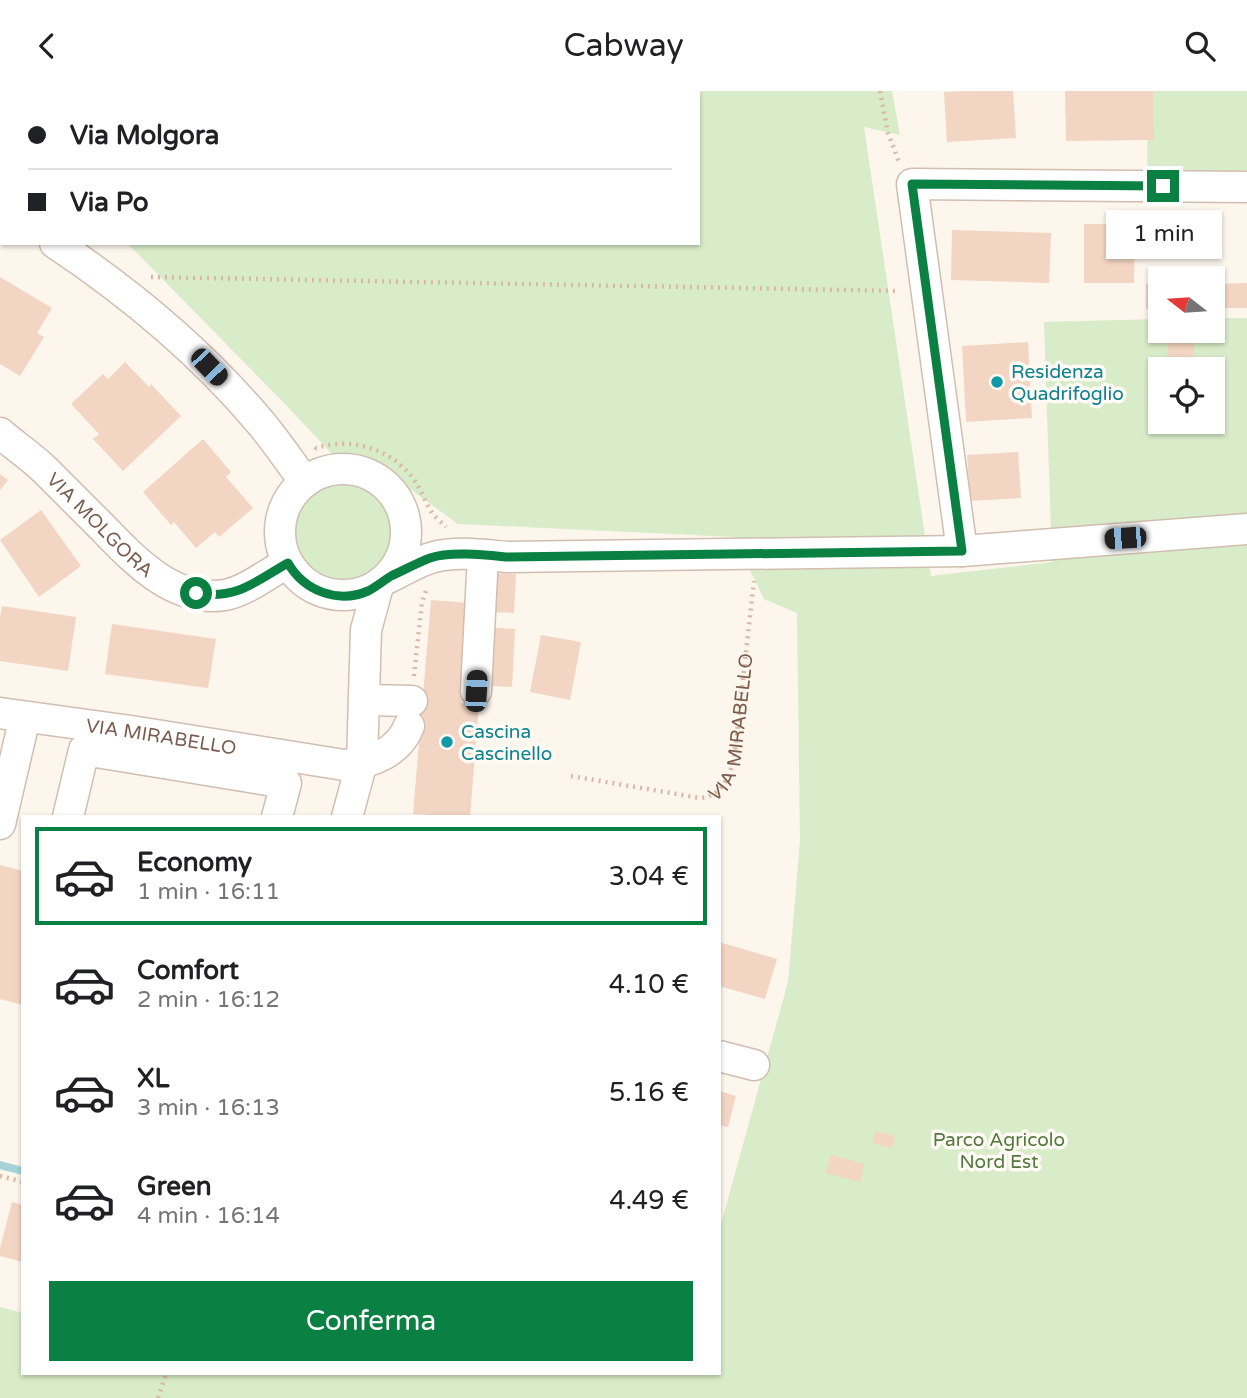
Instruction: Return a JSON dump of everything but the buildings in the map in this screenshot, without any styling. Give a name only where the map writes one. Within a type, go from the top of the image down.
[{"type":"street","points":[[962,551],[912,184],[1247,187]]},
{"type":"street","points":[[58,245],[131,298],[187,347],[260,423],[305,482]]},
{"type":"street","name":"VIA MOLGORA","points":[[0,433],[43,468],[141,567],[167,583],[196,593],[215,596],[229,594],[288,563]]},
{"type":"street","points":[[348,815],[362,762],[367,622],[383,582],[401,559],[406,543],[406,526],[397,498],[375,477],[364,472],[345,469],[316,475],[289,499],[281,522],[280,540],[288,563],[303,582],[325,593],[355,595],[383,582],[435,557],[469,550]]},
{"type":"street","points":[[402,509],[436,539],[449,546],[507,557],[962,551],[1247,529]]},
{"type":"street","points":[[469,550],[476,691]]},
{"type":"street","points":[[325,593],[350,618],[366,652]]},
{"type":"street","points":[[365,700],[411,714]]},
{"type":"street","name":"VIA MIRABELLO","points":[[13,715],[333,764],[354,764],[388,752],[402,741],[411,714]]},
{"type":"street","points":[[13,715],[0,824],[21,829]]},
{"type":"street","points":[[68,815],[84,750],[286,783],[278,815]]},
{"type":"street","points":[[721,1057],[754,1065]]},
{"type":"path","points":[[880,91],[896,158],[912,184]]},
{"type":"path","points":[[145,273],[157,282]]},
{"type":"path","points":[[151,277],[927,292]]},
{"type":"path","points":[[308,437],[316,448],[355,444],[379,451],[394,460],[413,478],[428,507],[469,550]]},
{"type":"path","name":"VIA MIRABELLO","points":[[571,776],[700,798],[715,794],[720,789],[734,758],[757,554]]},
{"type":"path","points":[[411,714],[422,602],[431,583]]},
{"type":"path","points":[[0,1176],[21,1181]]},
{"type":"path","points":[[158,1398],[166,1375]]},
{"type":"green space","name":"Parco Agricolo Nord Est","points":[[700,91],[892,91],[900,135],[864,127],[931,576],[1052,562],[1044,322],[1148,319],[1148,343],[1225,343],[1225,318],[1247,318],[1247,1398],[0,1398],[0,1307],[21,1312],[21,1375],[721,1375],[721,1224],[788,982],[800,841],[797,613],[764,599],[734,537],[458,524],[378,466],[334,456],[128,245],[700,245]]},
{"type":"green space","points":[[1148,91],[1247,91],[1247,188],[1147,188]]},
{"type":"green space","points":[[343,482],[362,486],[378,497],[389,513],[393,532],[389,551],[378,567],[362,578],[343,582],[324,578],[308,567],[297,551],[293,532],[297,513],[308,497],[324,486]]},
{"type":"waterway","points":[[0,1165],[21,1170]]},
{"type":"place","name":"Residenza Quadrifoglio","points":[[997,382]]},
{"type":"place","name":"Cascina Cascinello","points":[[447,742]]},
{"type":"route","points":[[196,593],[215,596],[236,592],[288,563],[308,586],[331,595],[343,596],[367,591],[430,558],[443,555],[507,557],[962,551],[912,184],[1163,186]]}]
